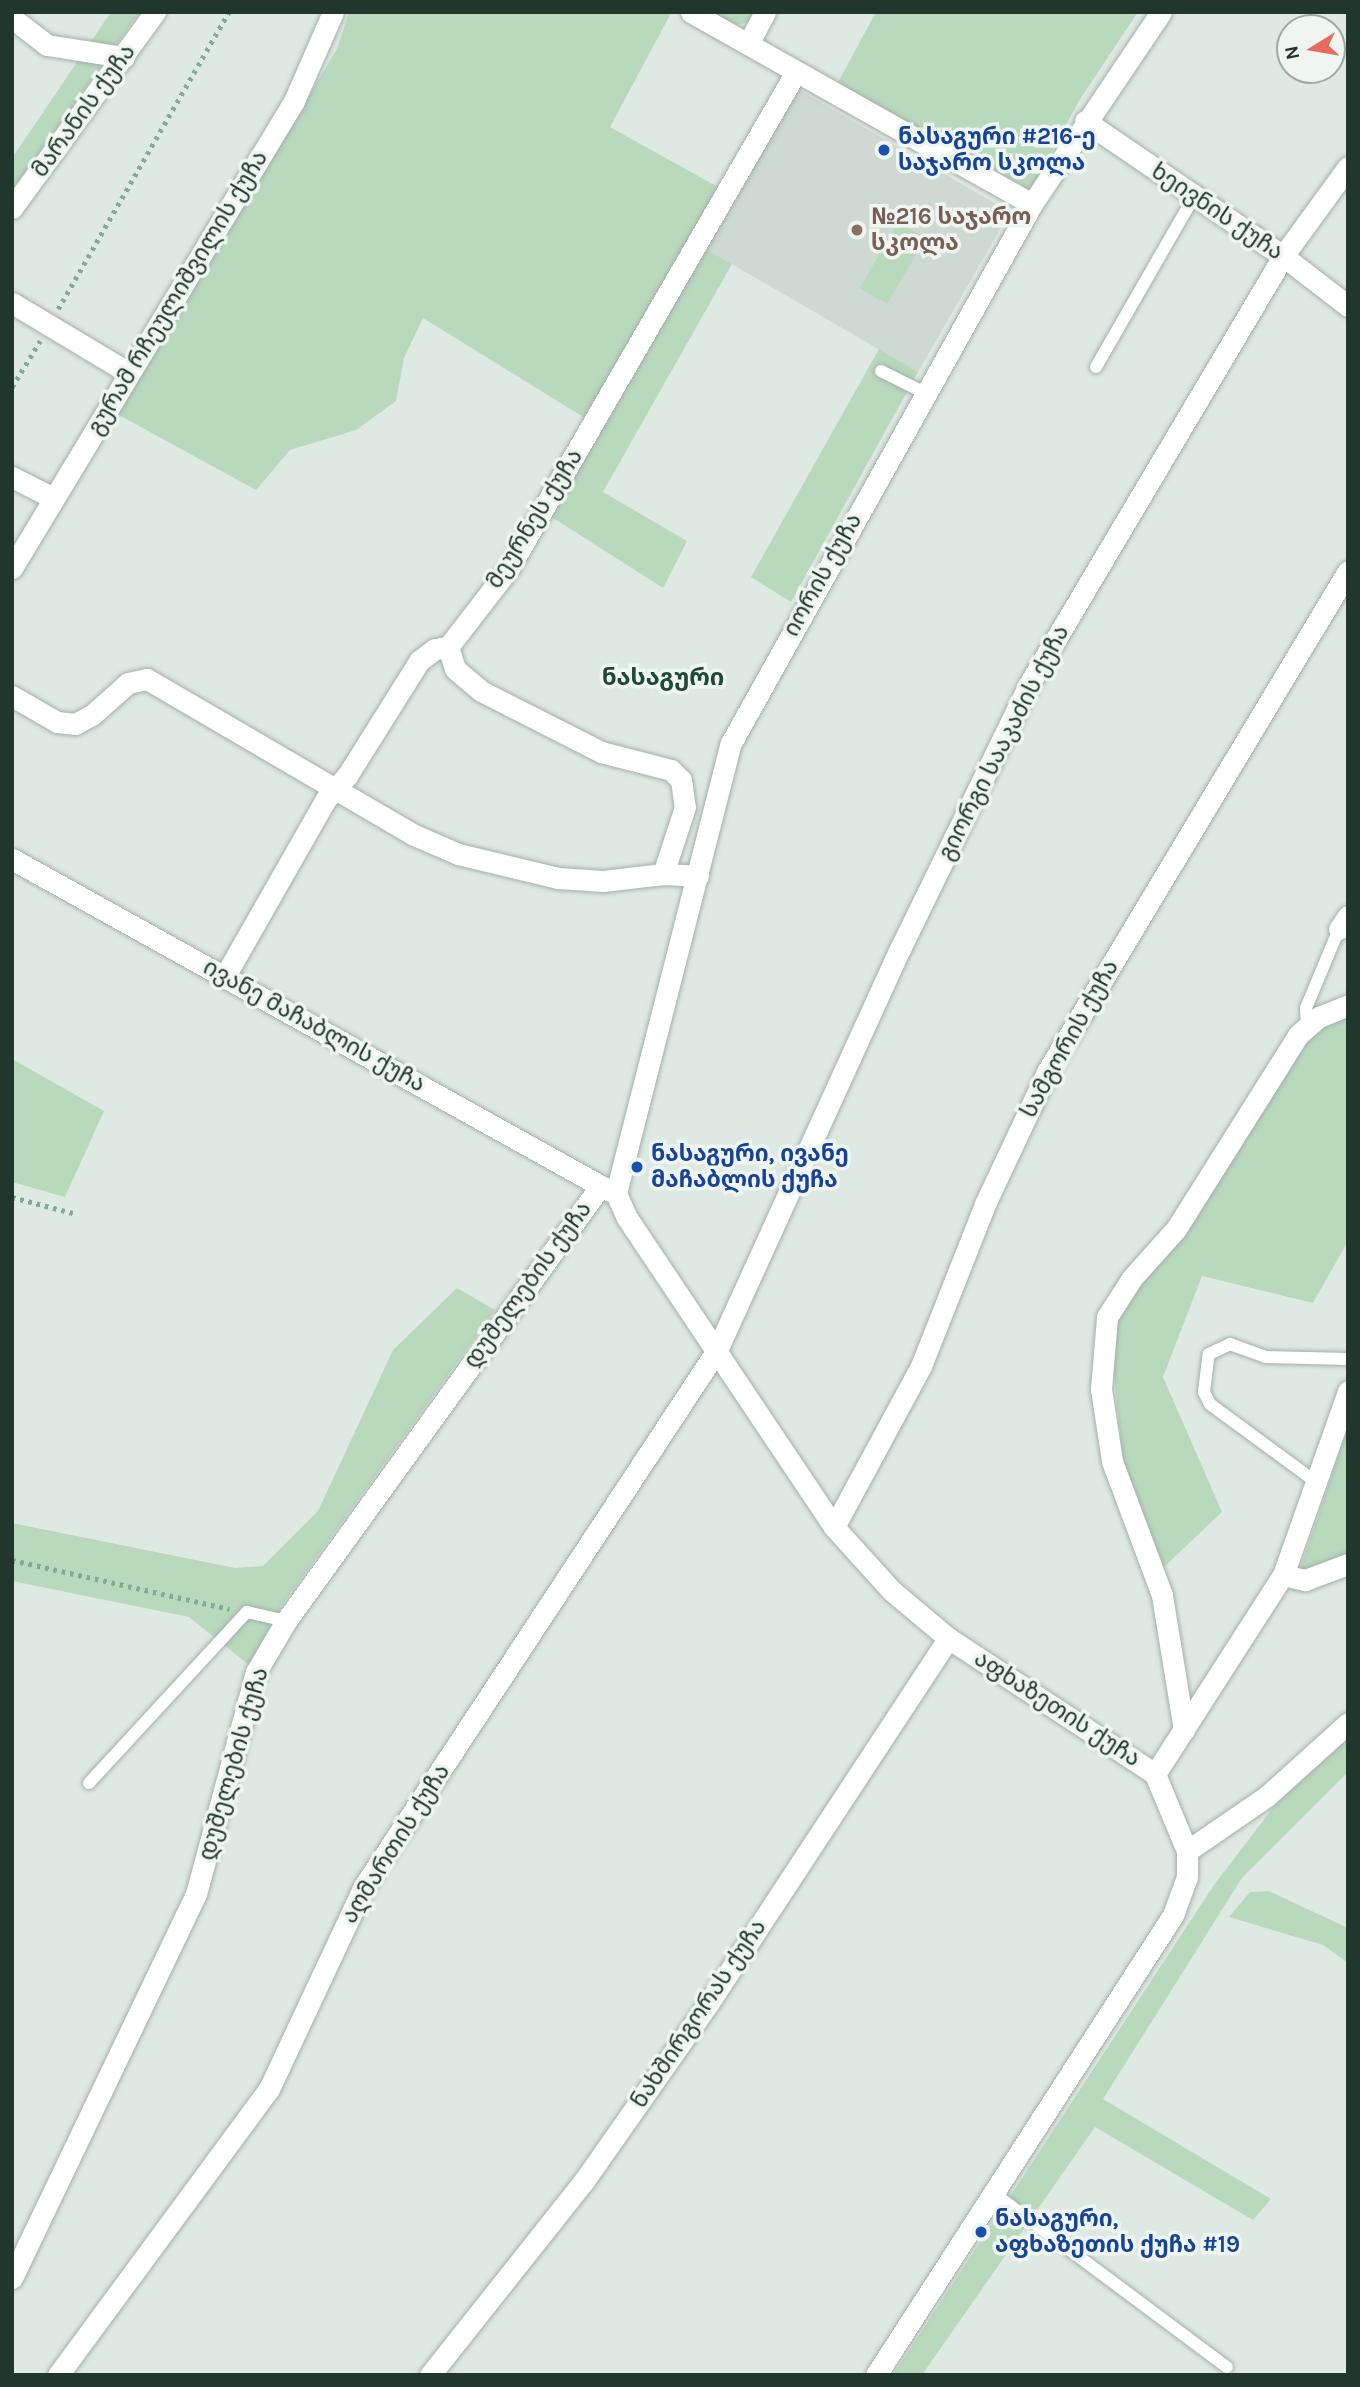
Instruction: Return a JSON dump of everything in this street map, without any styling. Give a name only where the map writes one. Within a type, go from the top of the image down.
[{"type":"street","name":"მარანის ქუჩა","points":[[12,208],[155,12]]},
{"type":"street","name":"გურამ რჩეულიშვილის ქუჩა","points":[[12,568],[294,101],[333,12]]},
{"type":"street","points":[[691,12],[1032,204]]},
{"type":"street","points":[[748,44],[765,12]]},
{"type":"street","name":"იორის ქუჩა","points":[[607,1190],[698,876],[731,743],[923,392],[1032,204],[1085,121],[1161,12]]},
{"type":"street","points":[[12,18],[47,46],[124,57]]},
{"type":"street","name":"მეურნეს ქუჩა","points":[[225,976],[334,789],[347,776],[419,661],[435,649],[448,647],[509,568],[796,72]]},
{"type":"street","name":"ხეივნის ქუჩა","points":[[1085,121],[1193,198],[1283,256],[1348,306]]},
{"type":"street","name":"გიორგი სააკაძის ქუჩა","points":[[717,1350],[900,949],[1028,686],[1283,256],[1348,167]]},
{"type":"street","points":[[12,303],[129,373]]},
{"type":"street","points":[[12,477],[53,498]]},
{"type":"street","name":"სამგორის ქუჩა","points":[[834,1527],[921,1366],[985,1204],[1047,1072],[1348,571]]},
{"type":"street","points":[[448,647],[455,669],[481,691],[601,752],[623,761],[671,770],[681,780],[685,807],[663,874]]},
{"type":"street","points":[[12,696],[57,722],[75,724],[92,715],[128,683],[147,679],[412,834],[499,866],[603,881],[663,874],[698,876]]},
{"type":"street","name":"ივანე მაჩაბლის ქუჩა","points":[[12,859],[607,1190]]},
{"type":"street","points":[[1184,1730],[1162,1595],[1112,1461],[1101,1389],[1107,1317],[1132,1279],[1176,1229],[1307,1027],[1348,1004]]},
{"type":"street","name":"აფხაზეთის ქუჩა","points":[[607,1190],[834,1527],[892,1591],[948,1639],[1155,1773],[1187,1851],[1187,1877],[1173,1915],[996,2195],[876,2375]]},
{"type":"street","name":"დუშელების ქუჩა","points":[[12,2278],[196,1894],[256,1672],[286,1621],[607,1190]]},
{"type":"street","name":"აღმართის ქუჩა","points":[[58,2375],[269,2089],[363,1888],[717,1350]]},
{"type":"street","points":[[1155,1773],[1283,1575],[1348,1391]]},
{"type":"street","points":[[1283,1575],[1305,1580],[1348,1564]]},
{"type":"street","name":"ნახშირგორას ქუჩა","points":[[430,2375],[607,2148],[708,2004],[948,1639]]},
{"type":"street","points":[[1187,1851],[1267,1796],[1348,1723]]},
{"type":"lane","points":[[1096,367],[1193,198]]},
{"type":"lane","points":[[881,371],[923,392]]},
{"type":"lane","points":[[1307,1027],[1307,1008],[1343,923]]},
{"type":"lane","points":[[1316,1482],[1210,1405],[1204,1392],[1209,1354],[1230,1344],[1265,1357],[1348,1359]]},
{"type":"lane","points":[[89,1783],[247,1612],[286,1621]]},
{"type":"lane","points":[[996,2195],[1227,2367]]},
{"type":"path","points":[[12,387],[229,12]]},
{"type":"path","points":[[12,1197],[73,1213]]},
{"type":"path","points":[[12,1560],[247,1612]]},
{"type":"shaded area","name":"№216 საჯარო სკოლა","points":[[796,88],[1010,212],[918,372],[704,248]]},
{"type":"green space","points":[[111,12],[140,12],[12,190],[12,158]]},
{"type":"green space","points":[[349,12],[667,12],[670,15],[610,127],[718,187],[588,420],[423,318],[404,358],[396,401],[356,430],[290,450],[256,490],[117,414],[337,49]]},
{"type":"green space","points":[[711,12],[755,12],[749,22],[737,25]]},
{"type":"green space","points":[[876,12],[1138,12],[1079,101],[1031,190],[836,86]]},
{"type":"green space","points":[[898,222],[926,238],[887,304],[860,288]]},
{"type":"green space","points":[[704,248],[732,264],[603,492],[687,541],[663,588],[550,516]]},
{"type":"green space","points":[[879,349],[918,372],[791,602],[751,577]]},
{"type":"green space","points":[[1348,1014],[1348,1241],[1313,1303],[1202,1276],[1163,1377],[1222,1512],[1164,1567],[1123,1460],[1111,1347],[1122,1307],[1307,1039],[1329,1021]]},
{"type":"green space","points":[[12,1059],[104,1111],[65,1197],[12,1182]]},
{"type":"green space","points":[[457,1288],[495,1310],[282,1605],[249,1665],[189,1617],[12,1581],[12,1523],[235,1568],[263,1566],[318,1511],[393,1350]]},
{"type":"green space","points":[[1348,1426],[1348,1574],[1292,1592],[1319,1514]]},
{"type":"green space","points":[[1348,1738],[1348,1772],[1242,1878],[1103,2099],[1271,2199],[1253,2220],[1095,2127],[922,2375],[893,2375],[1214,1885],[1275,1805]]},
{"type":"green space","points":[[1269,1891],[1348,1928],[1348,1963],[1323,1945],[1229,1917],[1250,1892]]},
{"type":"place","name":"ნასაგური #216-ე საჯარო სკოლა","points":[[884,150]]},
{"type":"place","name":"№216 საჯარო სკოლა","points":[[857,230]]},
{"type":"place","name":"ნასაგური, ივანე მაჩაბლის ქუჩა","points":[[637,1167]]},
{"type":"place","name":"ნასაგური, აფხაზეთის ქუჩა #19","points":[[981,2232]]},
{"type":"district","name":"ნასაგური","points":[[663,678]]}]
